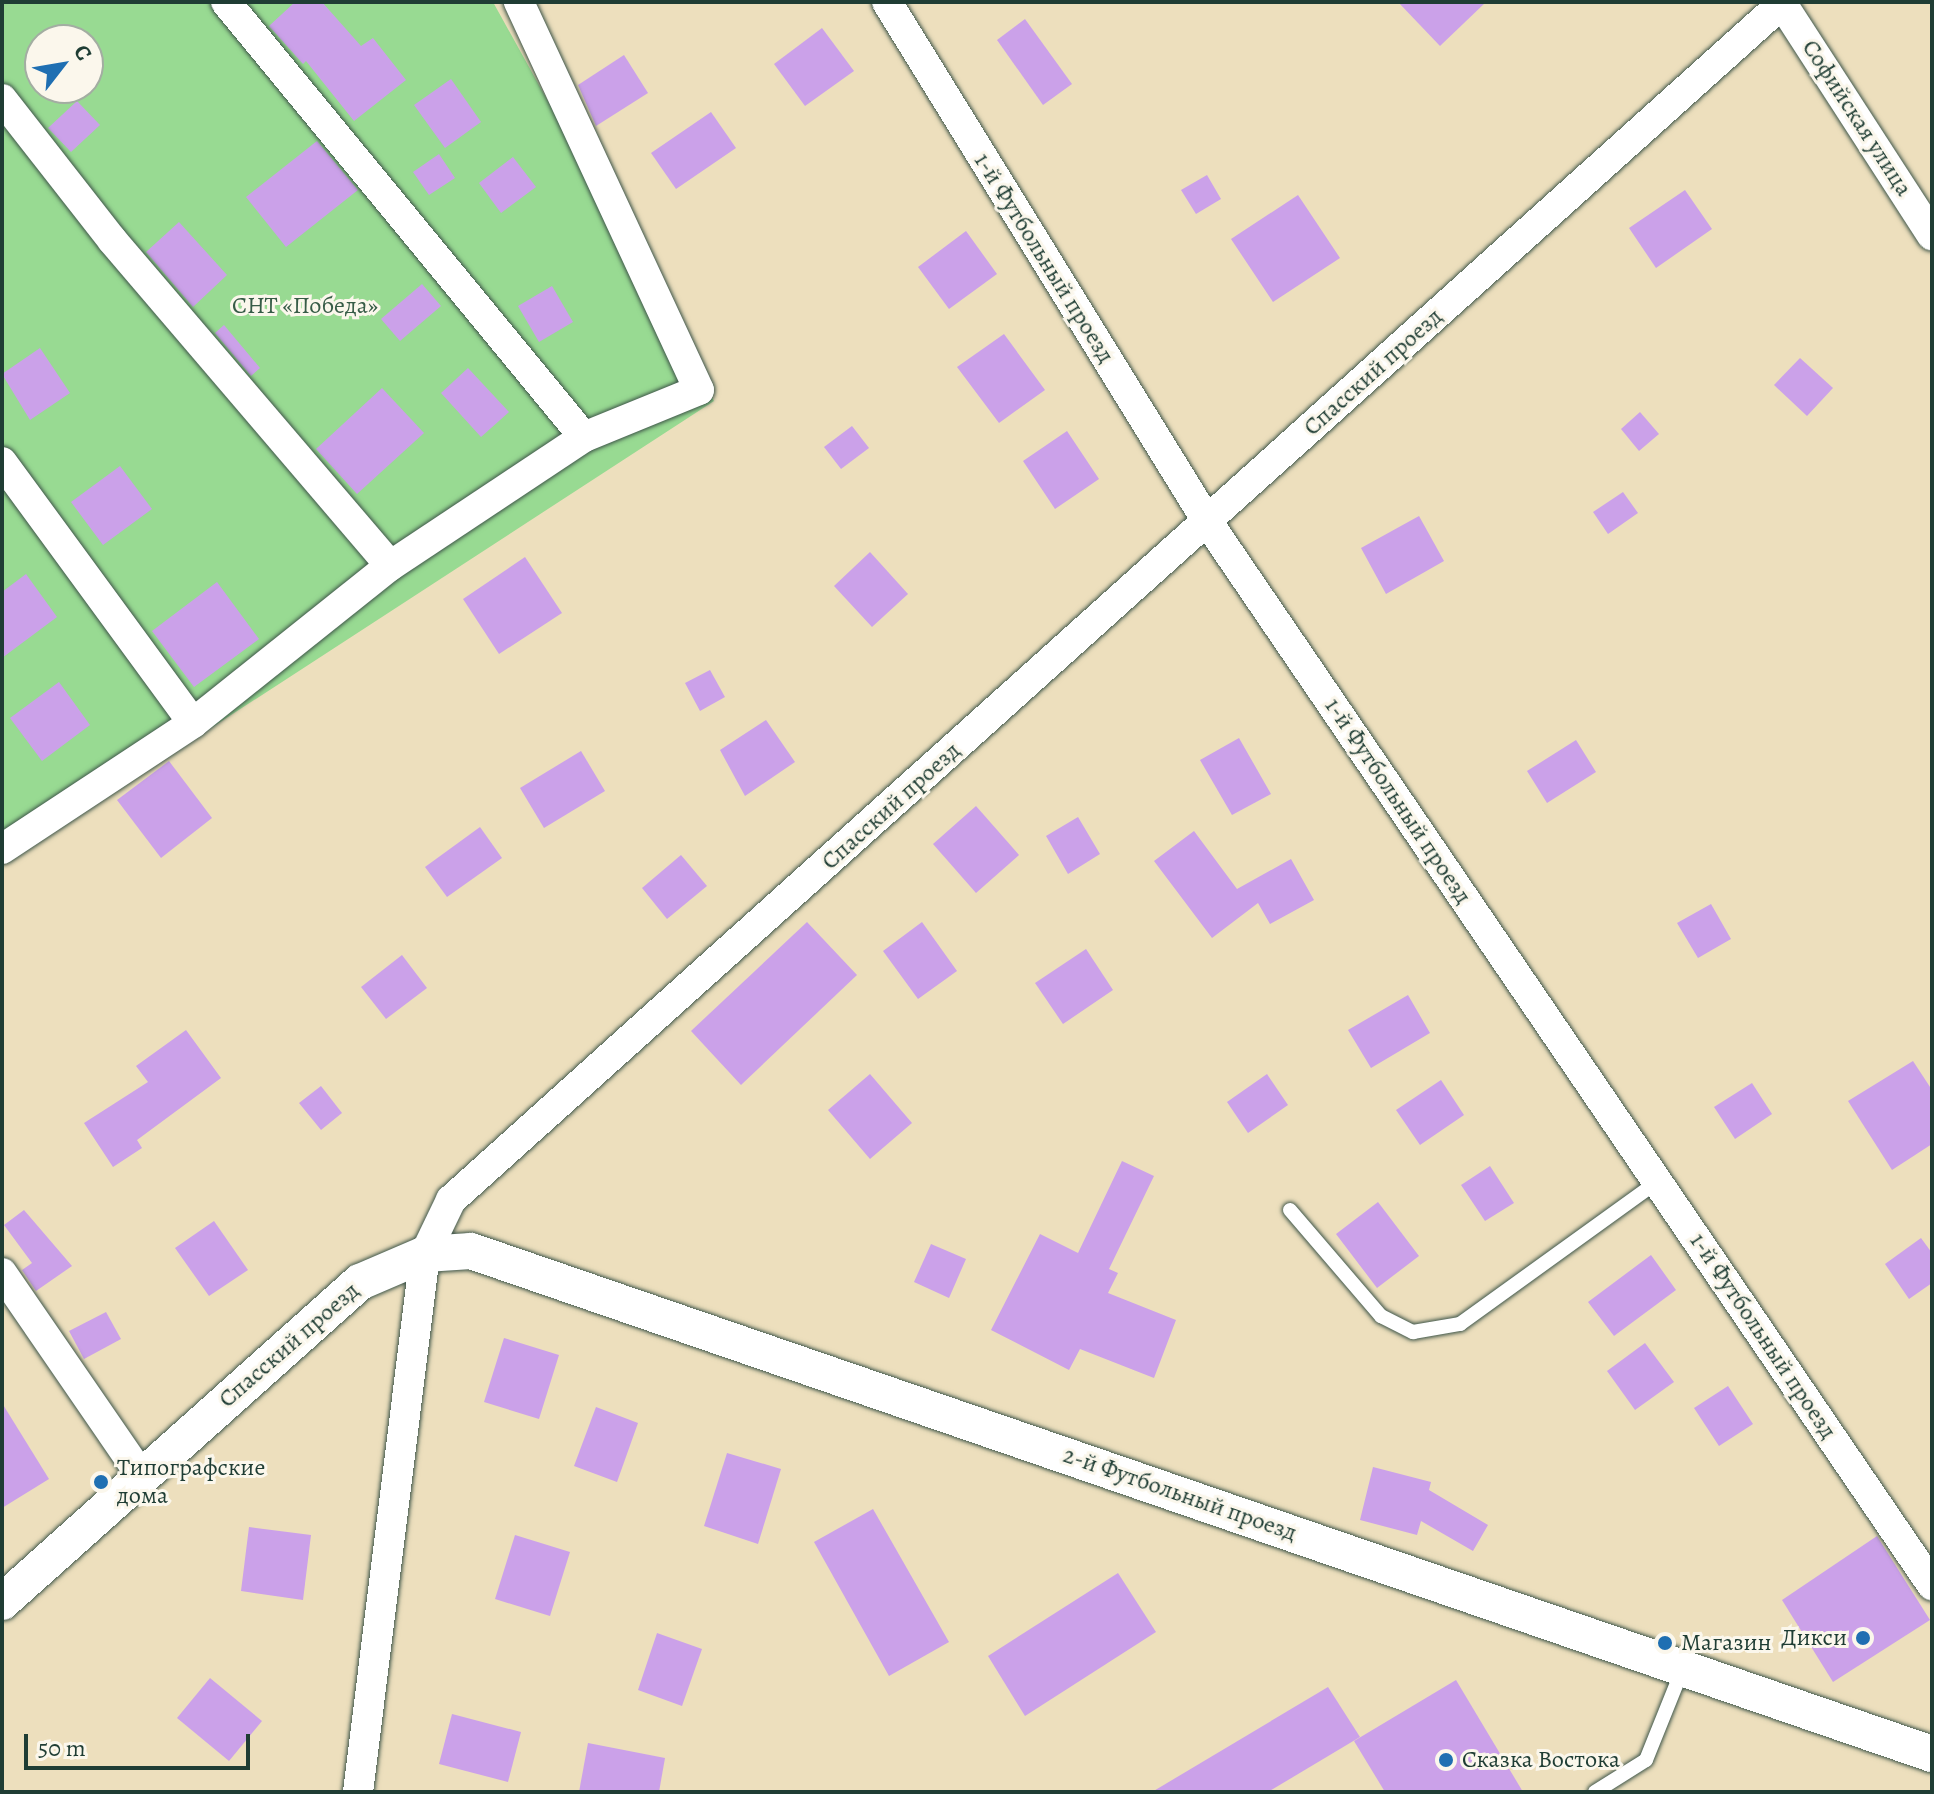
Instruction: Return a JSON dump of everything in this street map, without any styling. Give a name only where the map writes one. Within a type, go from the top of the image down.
[{"type":"street","points":[[226,2],[584,437]]},
{"type":"street","points":[[2,849],[193,723],[390,566],[584,437],[699,390],[519,2]]},
{"type":"street","name":"1-й Футбольный проезд","points":[[887,2],[1207,521],[1932,1585]]},
{"type":"street","name":"Спасский проезд","points":[[2,1602],[360,1282],[425,1254],[451,1200],[1782,2]]},
{"type":"street","name":"Софийская улица","points":[[1782,2],[1932,235]]},
{"type":"street","points":[[2,99],[112,240],[390,566]]},
{"type":"street","points":[[2,462],[193,723]]},
{"type":"street","name":"2-й Футбольный проезд","points":[[425,1254],[471,1251],[1932,1754]]},
{"type":"street","points":[[358,1792],[425,1254]]},
{"type":"street","points":[[2,1273],[141,1475]]},
{"type":"lane","points":[[1290,1210],[1381,1316],[1413,1332],[1460,1324],[1657,1182]]},
{"type":"lane","points":[[1595,1792],[1646,1760],[1683,1668]]},
{"type":"green space","name":"СНТ «Победа»","points":[[2,2],[493,2],[714,401],[2,864]]},
{"type":"building","points":[[295,2],[322,2],[361,46],[373,38],[406,80],[354,121],[306,61],[303,64],[269,26]]},
{"type":"building","points":[[1398,2],[1486,2],[1440,46]]},
{"type":"building","points":[[1025,19],[1072,84],[1043,105],[997,40]]},
{"type":"building","points":[[822,28],[854,71],[805,106],[774,64]]},
{"type":"building","points":[[624,55],[648,93],[596,126],[578,85]]},
{"type":"building","points":[[451,79],[481,122],[445,148],[414,105]]},
{"type":"building","points":[[74,104],[80,104],[100,125],[71,152],[48,128]]},
{"type":"building","points":[[711,112],[736,148],[676,189],[651,153]]},
{"type":"building","points":[[317,141],[358,190],[286,247],[246,197]]},
{"type":"building","points":[[439,154],[455,178],[429,195],[413,172]]},
{"type":"building","points":[[513,157],[536,187],[501,213],[479,183]]},
{"type":"building","points":[[1207,175],[1221,199],[1196,214],[1181,190]]},
{"type":"building","points":[[1685,190],[1712,229],[1656,268],[1629,228]]},
{"type":"building","points":[[1298,195],[1340,258],[1273,302],[1231,239]]},
{"type":"building","points":[[179,222],[227,275],[193,307],[146,252]]},
{"type":"building","points":[[966,231],[997,274],[949,309],[918,267]]},
{"type":"building","points":[[422,284],[441,306],[400,341],[381,319]]},
{"type":"building","points":[[552,286],[573,322],[539,342],[518,306]]},
{"type":"building","points":[[224,325],[260,368],[251,376],[215,333]]},
{"type":"building","points":[[1004,334],[1045,390],[999,423],[957,367]]},
{"type":"building","points":[[40,348],[70,393],[30,420],[2,374]]},
{"type":"building","points":[[1800,358],[1833,388],[1807,416],[1774,385]]},
{"type":"building","points":[[468,368],[509,412],[481,437],[441,393]]},
{"type":"building","points":[[382,388],[424,433],[357,494],[316,449]]},
{"type":"building","points":[[1640,412],[1659,434],[1639,451],[1621,429]]},
{"type":"building","points":[[852,426],[869,448],[841,469],[824,447]]},
{"type":"building","points":[[1067,431],[1099,479],[1055,509],[1023,461]]},
{"type":"building","points":[[120,466],[152,509],[103,545],[71,502]]},
{"type":"building","points":[[1623,492],[1638,513],[1608,534],[1593,512]]},
{"type":"building","points":[[1419,516],[1444,561],[1386,594],[1361,548]]},
{"type":"building","points":[[870,552],[908,594],[872,627],[834,586]]},
{"type":"building","points":[[525,557],[562,613],[499,654],[463,599]]},
{"type":"building","points":[[26,574],[57,617],[2,658],[2,592]]},
{"type":"building","points":[[217,582],[259,639],[194,687],[152,631]]},
{"type":"building","points":[[710,670],[725,697],[700,711],[685,683]]},
{"type":"building","points":[[59,682],[90,725],[42,761],[10,718]]},
{"type":"building","points":[[766,720],[795,762],[745,796],[720,750]]},
{"type":"building","points":[[1239,738],[1271,794],[1232,815],[1200,760]]},
{"type":"building","points":[[1576,740],[1596,772],[1547,803],[1527,771]]},
{"type":"building","points":[[581,751],[605,791],[544,828],[520,788]]},
{"type":"building","points":[[169,761],[212,818],[161,858],[117,800]]},
{"type":"building","points":[[976,806],[1019,855],[976,893],[933,844]]},
{"type":"building","points":[[1078,817],[1100,854],[1068,874],[1046,836]]},
{"type":"building","points":[[480,827],[502,858],[447,897],[425,867]]},
{"type":"building","points":[[1194,831],[1237,889],[1291,859],[1314,900],[1270,924],[1258,903],[1212,938],[1154,861]]},
{"type":"building","points":[[681,855],[707,886],[667,919],[642,888]]},
{"type":"building","points":[[1711,904],[1731,939],[1698,958],[1677,923]]},
{"type":"building","points":[[807,922],[857,975],[741,1085],[691,1031]]},
{"type":"building","points":[[922,922],[957,971],[918,999],[883,951]]},
{"type":"building","points":[[1086,949],[1113,990],[1063,1024],[1035,983]]},
{"type":"building","points":[[402,955],[427,988],[386,1019],[361,987]]},
{"type":"building","points":[[1408,995],[1430,1033],[1371,1068],[1348,1030]]},
{"type":"building","points":[[186,1030],[221,1078],[137,1140],[142,1148],[113,1167],[84,1123],[148,1082],[136,1066]]},
{"type":"building","points":[[1913,1061],[1932,1090],[1932,1144],[1892,1170],[1848,1101]]},
{"type":"building","points":[[870,1074],[912,1123],[870,1159],[828,1110]]},
{"type":"building","points":[[1267,1074],[1288,1105],[1248,1133],[1227,1102]]},
{"type":"building","points":[[1441,1080],[1464,1115],[1420,1145],[1396,1110]]},
{"type":"building","points":[[1752,1083],[1772,1114],[1735,1139],[1714,1107]]},
{"type":"building","points":[[321,1086],[342,1113],[321,1130],[299,1103]]},
{"type":"building","points":[[1122,1161],[1154,1176],[1109,1269],[1118,1273],[1108,1293],[1176,1320],[1154,1378],[1080,1349],[1069,1370],[991,1330],[1040,1234],[1078,1253]]},
{"type":"building","points":[[1490,1166],[1514,1203],[1485,1221],[1461,1185]]},
{"type":"building","points":[[1378,1202],[1419,1256],[1377,1288],[1336,1234]]},
{"type":"building","points":[[24,1210],[72,1266],[36,1291],[22,1270],[32,1263],[4,1225]]},
{"type":"building","points":[[214,1221],[248,1270],[209,1296],[175,1248]]},
{"type":"building","points":[[1921,1238],[1932,1253],[1932,1283],[1909,1299],[1885,1264]]},
{"type":"building","points":[[931,1244],[966,1259],[949,1298],[914,1282]]},
{"type":"building","points":[[1651,1255],[1676,1290],[1614,1336],[1588,1302]]},
{"type":"building","points":[[106,1312],[121,1339],[84,1359],[69,1331]]},
{"type":"building","points":[[504,1338],[559,1355],[539,1419],[484,1402]]},
{"type":"building","points":[[1645,1343],[1674,1382],[1635,1410],[1607,1371]]},
{"type":"building","points":[[1728,1386],[1753,1424],[1719,1446],[1694,1408]]},
{"type":"building","points":[[2,1403],[49,1479],[2,1508]]},
{"type":"building","points":[[596,1407],[638,1423],[617,1482],[574,1466]]},
{"type":"building","points":[[727,1453],[781,1469],[758,1544],[704,1526]]},
{"type":"building","points":[[1373,1467],[1431,1482],[1429,1490],[1488,1525],[1473,1551],[1421,1521],[1417,1535],[1360,1520]]},
{"type":"building","points":[[873,1509],[949,1642],[889,1676],[814,1542]]},
{"type":"building","points":[[249,1527],[311,1535],[303,1600],[241,1591]]},
{"type":"building","points":[[515,1535],[570,1552],[550,1616],[495,1599]]},
{"type":"building","points":[[1877,1536],[1930,1620],[1833,1682],[1782,1600]]},
{"type":"building","points":[[1118,1573],[1156,1632],[1025,1716],[988,1656]]},
{"type":"building","points":[[657,1633],[702,1649],[682,1706],[638,1690]]},
{"type":"building","points":[[210,1678],[262,1721],[229,1761],[177,1718]]},
{"type":"building","points":[[1456,1680],[1523,1792],[1385,1792],[1354,1741]]},
{"type":"building","points":[[1328,1687],[1360,1737],[1268,1792],[1152,1792]]},
{"type":"building","points":[[452,1714],[521,1732],[508,1782],[439,1764]]},
{"type":"building","points":[[588,1743],[665,1758],[659,1792],[579,1792]]},
{"type":"place","name":"Типографские дома","points":[[101,1482]]},
{"type":"place","name":"Дикси","points":[[1863,1638]]},
{"type":"place","name":"Магазин","points":[[1665,1643]]},
{"type":"place","name":"Сказка Востока","points":[[1446,1760]]}]
